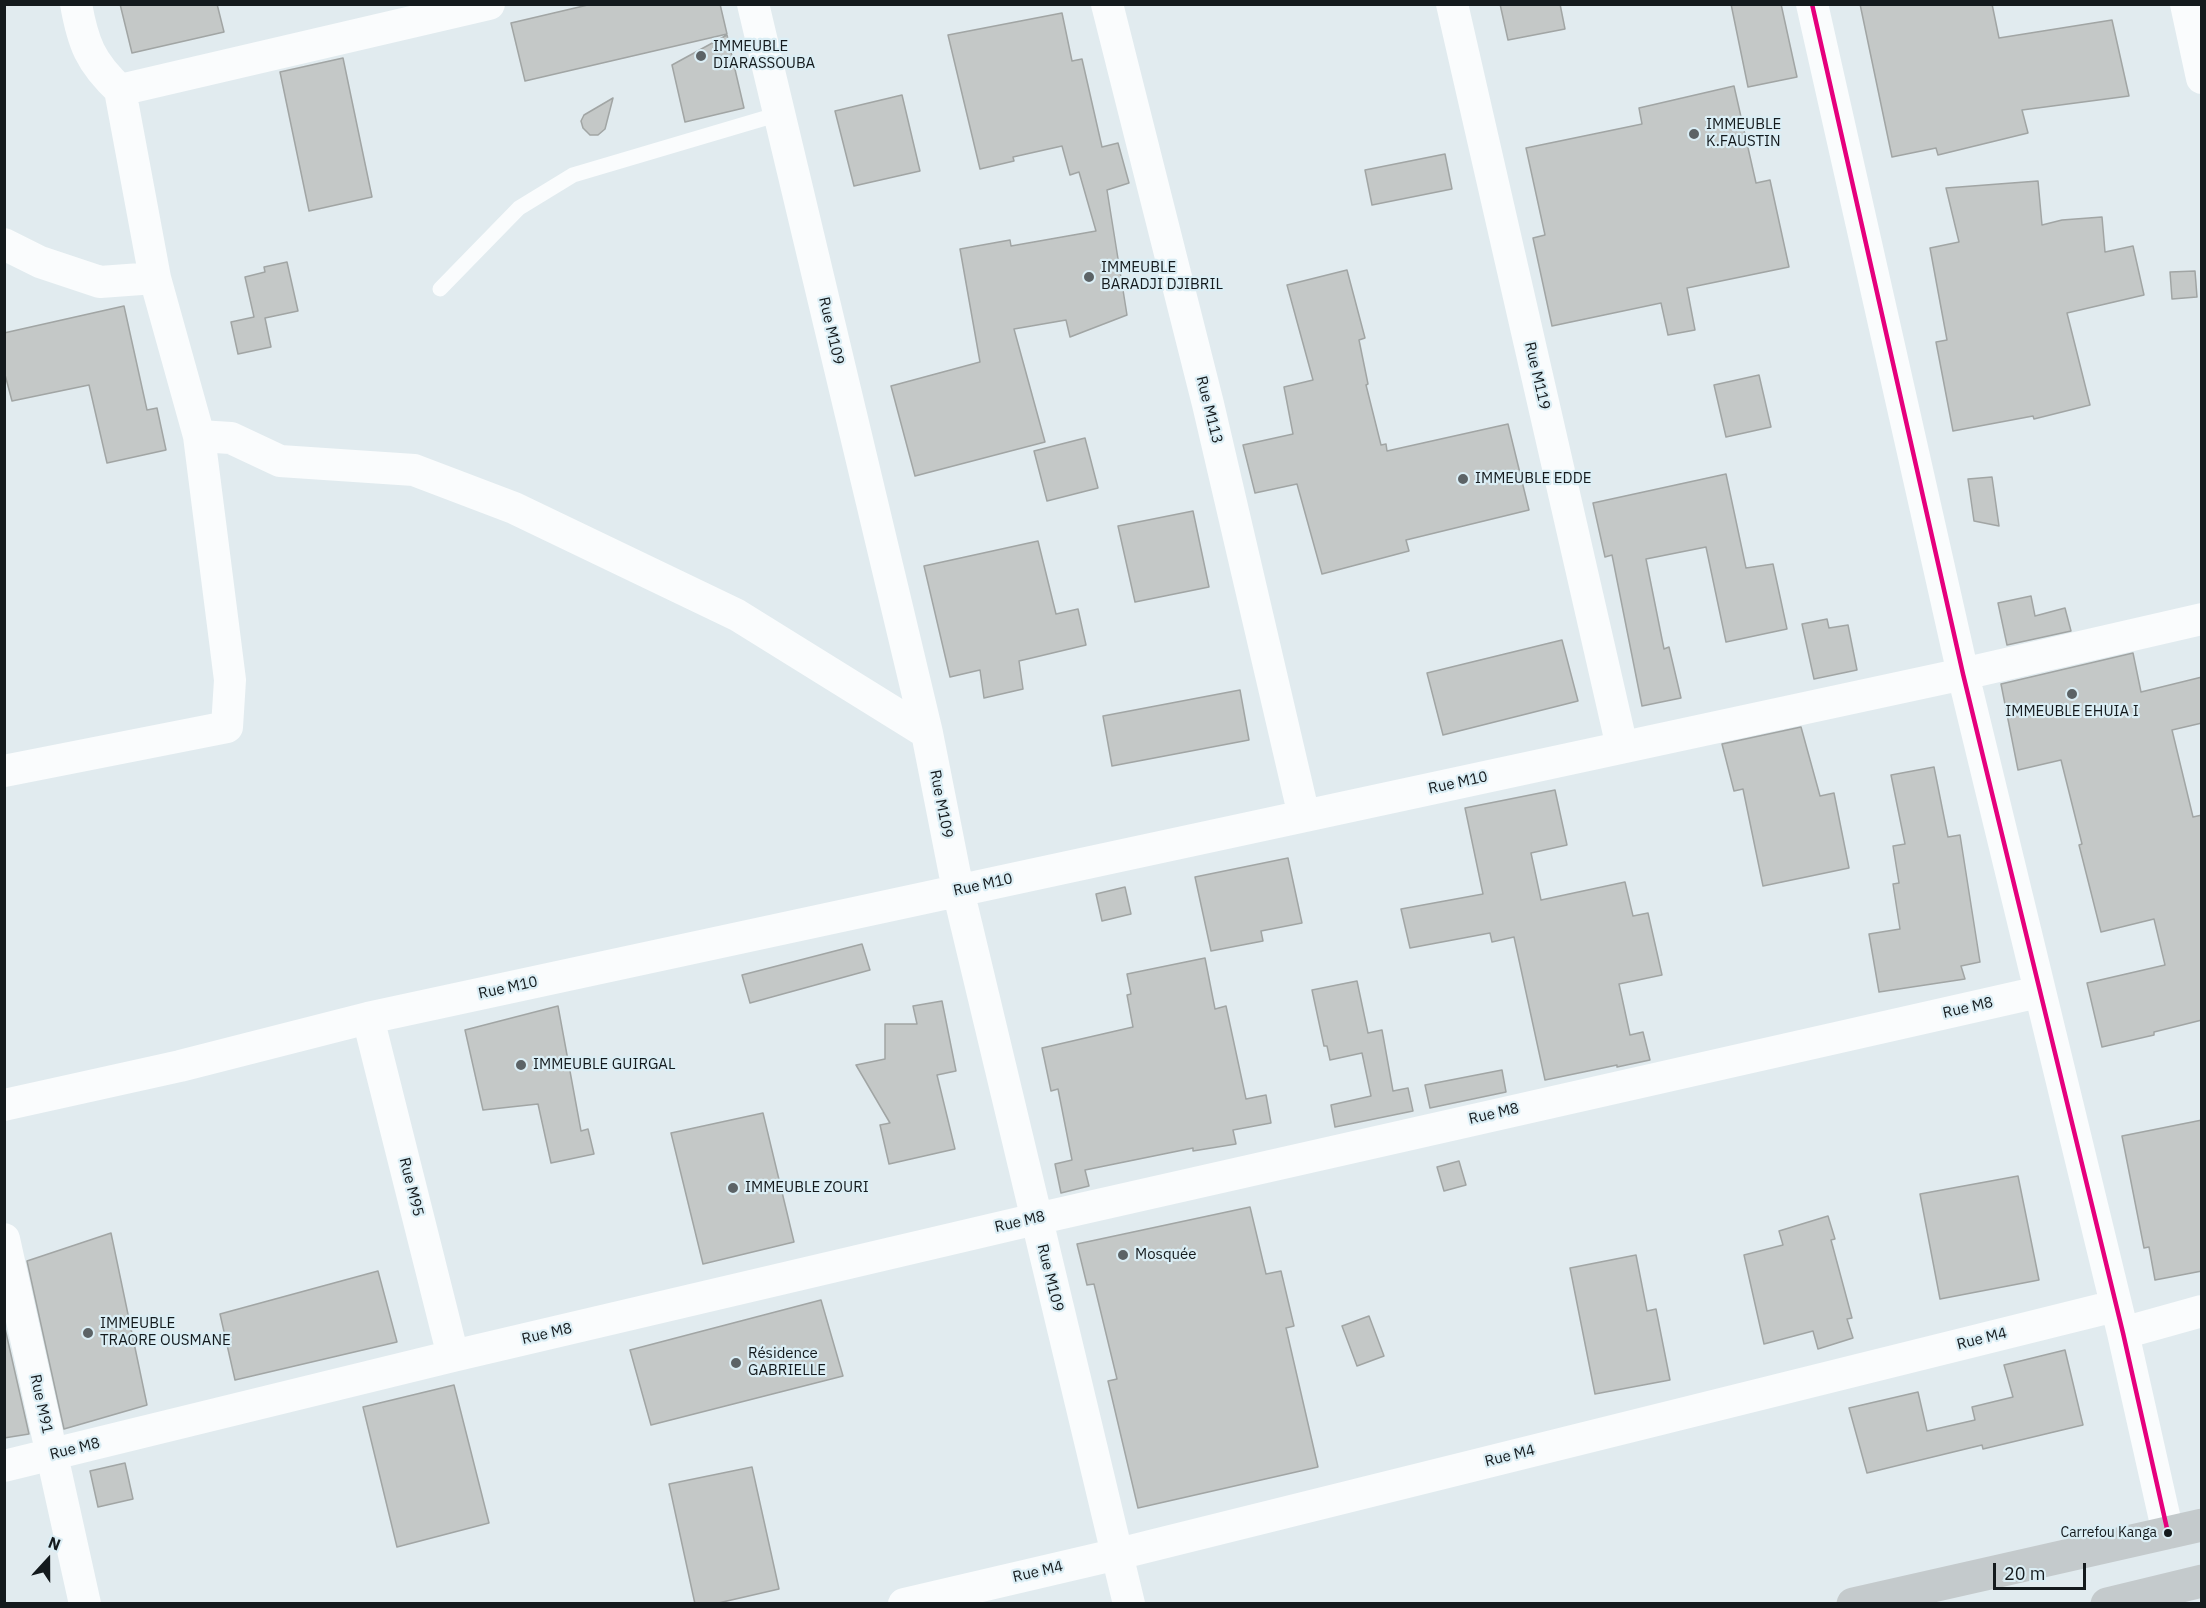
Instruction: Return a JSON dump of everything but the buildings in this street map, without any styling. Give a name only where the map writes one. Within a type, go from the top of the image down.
[{"type":"main road","points":[[1853,1604],[2202,1525]]},
{"type":"main road","points":[[2107,1604],[2202,1581]]},
{"type":"street","points":[[4,771],[227,727],[230,680],[199,436],[154,278],[120,90],[101,72],[82,37],[76,4]]},
{"type":"street","points":[[120,90],[489,4]]},
{"type":"street","name":"Rue M109","points":[[753,4],[927,733],[958,890],[1129,1604]]},
{"type":"street","name":"Rue M113","points":[[1107,4],[1208,404],[1304,816]]},
{"type":"street","name":"Rue M119","points":[[1452,4],[1622,747]]},
{"type":"street","points":[[1812,4],[1963,674],[2168,1533]]},
{"type":"street","points":[[2186,4],[2202,78]]},
{"type":"street","points":[[4,244],[40,262],[100,282],[154,278]]},
{"type":"street","points":[[199,436],[231,438],[280,461],[414,470],[514,508],[737,615],[927,733]]},
{"type":"street","name":"Rue M10","points":[[4,1105],[180,1065],[368,1018],[1963,674],[2202,619]]},
{"type":"street","name":"Rue M8","points":[[4,1467],[453,1356],[1036,1219],[2040,992]]},
{"type":"street","name":"Rue M95","points":[[368,1018],[453,1356]]},
{"type":"street","name":"Rue M91","points":[[4,1239],[85,1604]]},
{"type":"street","name":"Rue M4","points":[[904,1604],[2119,1320],[2202,1311]]},
{"type":"lane","points":[[440,289],[519,208],[573,175],[779,114]]},
{"type":"transit line","points":[[1812,4],[1963,674],[2123,1333],[2168,1533]]},
{"type":"place","name":"IMMEUBLE DIARASSOUBA","points":[[701,56]]},
{"type":"place","name":"IMMEUBLE K.FAUSTIN","points":[[1694,134]]},
{"type":"place","name":"IMMEUBLE BARADJI DJIBRIL","points":[[1089,277]]},
{"type":"place","name":"IMMEUBLE EDDE","points":[[1463,479]]},
{"type":"place","name":"IMMEUBLE EHUIA I","points":[[2072,694]]},
{"type":"place","name":"IMMEUBLE GUIRGAL","points":[[521,1065]]},
{"type":"place","name":"IMMEUBLE ZOURI","points":[[733,1188]]},
{"type":"place","name":"Mosquée","points":[[1123,1255]]},
{"type":"place","name":"IMMEUBLE TRAORE OUSMANE","points":[[88,1333]]},
{"type":"place","name":"Résidence GABRIELLE","points":[[736,1363]]},
{"type":"place","name":"Carrefou Kanga","points":[[2168,1533]]}]
